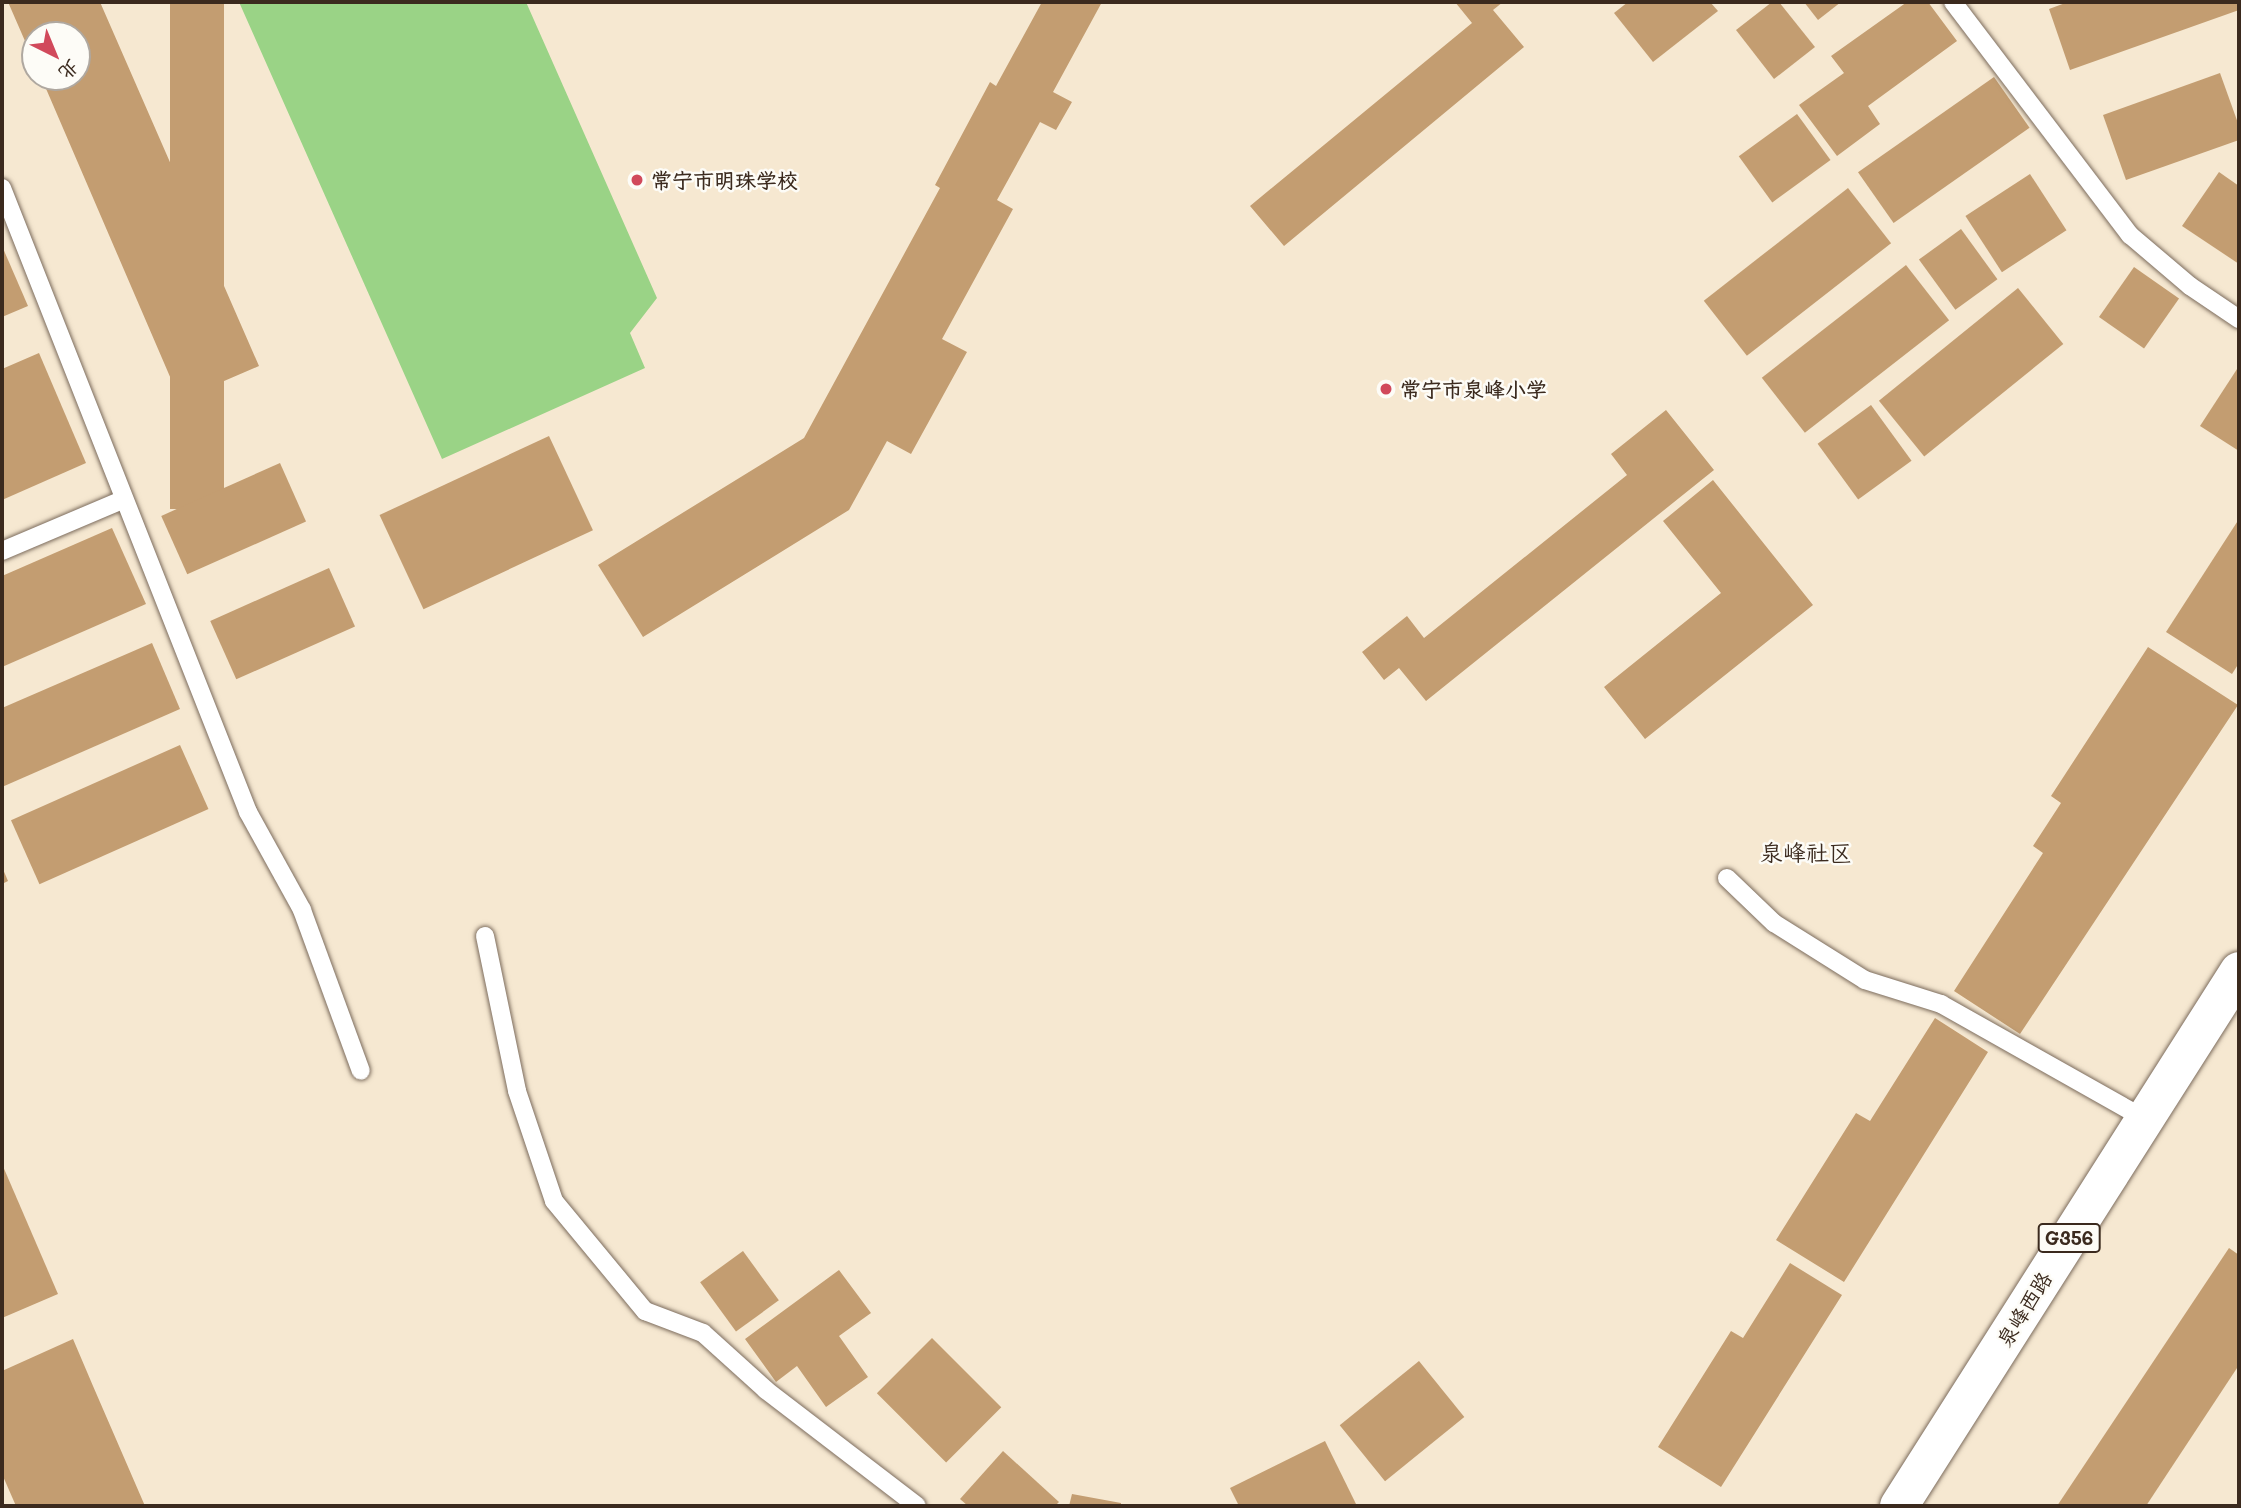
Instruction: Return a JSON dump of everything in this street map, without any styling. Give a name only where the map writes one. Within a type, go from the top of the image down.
[{"type":"highway","name":"泉峰西路","points":[[1899,1506],[2239,971]]},
{"type":"lane","points":[[1953,2],[2130,234],[2190,286],[2239,319]]},
{"type":"lane","points":[[2,188],[122,500],[248,813],[302,910],[361,1070]]},
{"type":"lane","points":[[2,551],[122,500]]},
{"type":"lane","points":[[1727,878],[1774,923],[1865,980],[1941,1004],[2145,1119]]},
{"type":"lane","points":[[485,936],[517,1091],[554,1201],[645,1311],[702,1333],[766,1390],[917,1506]]},
{"type":"green space","points":[[239,2],[526,2],[657,298],[630,333],[645,368],[442,459]]},
{"type":"building","points":[[8,2],[100,2],[259,366],[180,400],[47,91],[91,91],[91,21],[21,21],[21,32]]},
{"type":"building","points":[[170,2],[224,2],[224,509],[170,509]]},
{"type":"building","points":[[1042,2],[1102,2],[1053,92],[1072,102],[1056,130],[1040,122],[997,200],[1013,209],[942,339],[967,352],[911,454],[887,441],[849,510],[643,637],[598,565],[804,438],[940,188],[935,185],[990,82],[996,86]]},
{"type":"building","points":[[1455,2],[1503,2],[1493,10],[1524,47],[1284,246],[1250,206],[1472,23]]},
{"type":"building","points":[[1628,2],[1710,2],[1718,11],[1653,62],[1614,13]]},
{"type":"building","points":[[1772,2],[1779,2],[1815,47],[1774,79],[1736,30]]},
{"type":"building","points":[[1804,2],[1841,2],[1818,20]]},
{"type":"building","points":[[1907,2],[1928,2],[1957,41],[1868,106],[1880,124],[1837,156],[1799,105],[1844,73],[1831,56]]},
{"type":"building","points":[[2068,2],[2239,2],[2239,10],[2070,70],[2049,9]]},
{"type":"building","points":[[2220,73],[2239,126],[2239,140],[2126,180],[2103,115]]},
{"type":"building","points":[[1994,77],[2030,128],[1894,223],[1858,172]]},
{"type":"building","points":[[1797,114],[1831,160],[1772,202],[1739,156]]},
{"type":"building","points":[[2219,172],[2239,186],[2239,264],[2182,226]]},
{"type":"building","points":[[2030,174],[2066,230],[2002,272],[1965,216]]},
{"type":"building","points":[[1848,188],[1891,243],[1747,356],[1704,301]]},
{"type":"building","points":[[1961,229],[1997,279],[1955,310],[1919,260]]},
{"type":"building","points":[[2,246],[28,306],[2,317]]},
{"type":"building","points":[[1906,265],[1949,320],[1805,433],[1762,378]]},
{"type":"building","points":[[2134,267],[2179,299],[2144,349],[2099,317]]},
{"type":"building","points":[[2018,288],[2063,344],[1924,457],[1879,401]]},
{"type":"building","points":[[39,353],[86,463],[2,500],[2,369]]},
{"type":"building","points":[[2239,366],[2239,451],[2200,426]]},
{"type":"building","points":[[1871,405],[1912,461],[1858,500],[1818,444]]},
{"type":"building","points":[[1666,410],[1714,470],[1426,701],[1399,668],[1384,680],[1362,652],[1407,616],[1424,638],[1627,475],[1611,454]]},
{"type":"building","points":[[549,436],[593,530],[423,609],[380,515]]},
{"type":"building","points":[[280,463],[306,521],[187,574],[161,516]]},
{"type":"building","points":[[1713,480],[1813,605],[1645,739],[1604,687],[1721,593],[1663,521]]},
{"type":"building","points":[[2239,519],[2239,663],[2232,674],[2166,632]]},
{"type":"building","points":[[112,528],[146,604],[2,667],[2,576]]},
{"type":"building","points":[[329,568],[355,626],[236,679],[210,621]]},
{"type":"building","points":[[152,643],[180,709],[2,787],[2,708]]},
{"type":"building","points":[[2148,647],[2238,705],[2020,1034],[1954,991],[2043,853],[2033,846],[2061,803],[2051,796]]},
{"type":"building","points":[[180,745],[208,809],[39,884],[11,820]]},
{"type":"building","points":[[2,867],[8,881],[2,884]]},
{"type":"building","points":[[1935,1018],[1988,1052],[1844,1282],[1776,1240],[1856,1113],[1870,1121]]},
{"type":"building","points":[[2,1164],[58,1294],[2,1318]]},
{"type":"building","points":[[2229,1248],[2239,1255],[2239,1365],[2146,1506],[2057,1506]]},
{"type":"building","points":[[743,1251],[779,1300],[736,1332],[700,1282]]},
{"type":"building","points":[[1790,1263],[1842,1295],[1721,1487],[1658,1447],[1731,1331],[1743,1338]]},
{"type":"building","points":[[839,1270],[871,1313],[839,1336],[868,1377],[826,1407],[797,1366],[776,1382],[745,1339]]},
{"type":"building","points":[[932,1338],[1001,1407],[946,1462],[877,1393]]},
{"type":"building","points":[[73,1339],[145,1506],[16,1506],[2,1474],[2,1371]]},
{"type":"building","points":[[1419,1361],[1464,1417],[1385,1481],[1340,1425]]},
{"type":"building","points":[[1325,1441],[1357,1506],[1239,1506],[1230,1488]]},
{"type":"building","points":[[1003,1451],[1059,1502],[1055,1506],[968,1506],[960,1499]]},
{"type":"building","points":[[1072,1494],[1121,1503],[1121,1506],[1069,1506]]},
{"type":"place","name":"常宁市明珠学校","points":[[637,180]]},
{"type":"place","name":"常宁市泉峰小学","points":[[1386,389]]},
{"type":"district","name":"泉峰社区","points":[[1806,852]]}]
